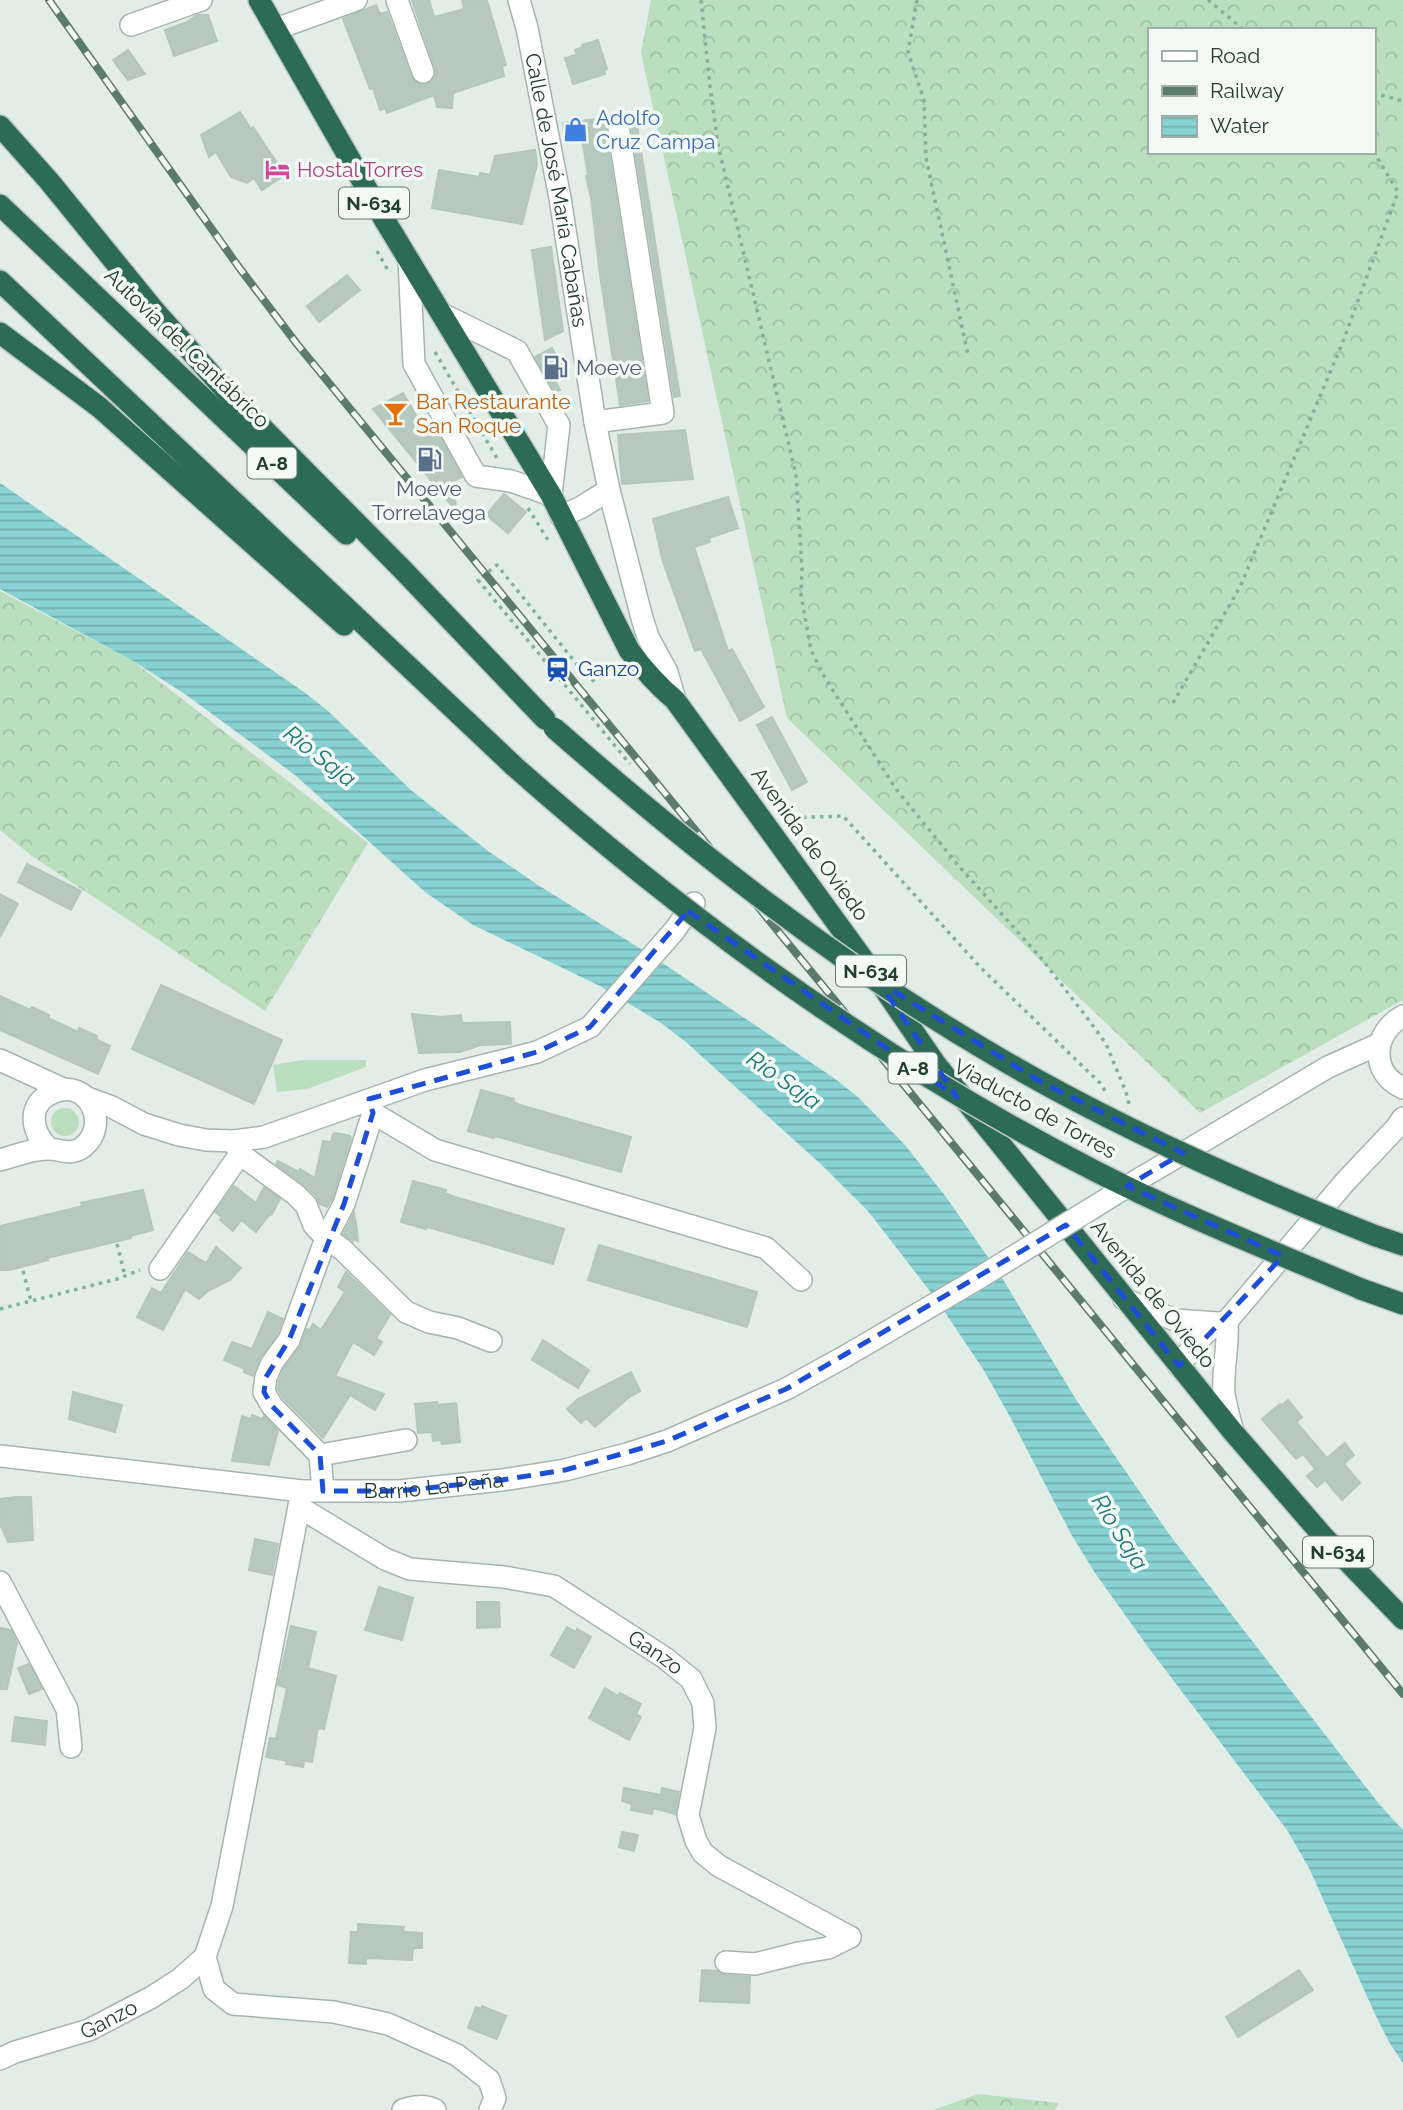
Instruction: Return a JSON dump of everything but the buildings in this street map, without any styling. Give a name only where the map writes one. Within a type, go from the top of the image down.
[{"type":"highway","name":"Avenida de Oviedo","points":[[259,0],[409,260],[551,495],[629,650],[653,682],[675,700],[876,977],[935,1063],[1233,1432],[1323,1536],[1403,1619]]},
{"type":"highway","points":[[0,126],[80,218],[154,310],[226,391],[549,724]]},
{"type":"highway","name":"Autovía del Cantábrico","points":[[0,205],[549,724]]},
{"type":"highway","name":"A-8","points":[[0,281],[515,767]]},
{"type":"highway","points":[[0,333],[99,407],[366,644],[454,720],[515,767]]},
{"type":"highway","name":"Viaducto de Torres","points":[[549,724],[632,796],[745,887],[810,935],[933,1018],[1041,1082],[1164,1144],[1260,1188],[1403,1245]]},
{"type":"highway","name":"Viaducto de Torres","points":[[515,767],[705,924],[816,1004],[918,1071],[986,1112],[1096,1172],[1244,1240],[1403,1304]]},
{"type":"street","points":[[131,25],[201,0]]},
{"type":"street","points":[[276,29],[356,0]]},
{"type":"street","points":[[397,0],[423,72]]},
{"type":"street","name":"Calle de José María Cabañas","points":[[519,0],[560,198],[595,422],[609,490],[642,618],[648,637],[667,672],[675,700]]},
{"type":"street","points":[[595,422],[663,413],[619,132]]},
{"type":"street","points":[[409,260],[414,364],[476,476],[511,481],[551,495],[559,425],[517,351],[442,314]]},
{"type":"street","points":[[562,516],[609,490]]},
{"type":"street","points":[[152,1269],[237,1148],[264,1137],[371,1106],[425,1080],[537,1052],[590,1027],[674,931],[694,903]]},
{"type":"street","points":[[1403,1016],[1391,1023],[1384,1032],[1378,1056],[1388,1078],[1403,1088]]},
{"type":"street","name":"Barrio La Peña","points":[[0,1456],[308,1496],[399,1491],[502,1480],[565,1470],[612,1458],[667,1441],[786,1389],[974,1281],[1140,1178],[1328,1067],[1379,1044]]},
{"type":"street","points":[[9,1064],[63,1089],[75,1091],[112,1107],[144,1124],[237,1148],[306,1205],[314,1225],[407,1312],[429,1322],[458,1328],[491,1341]]},
{"type":"street","points":[[9,1064],[32,1089],[34,1119],[39,1139],[48,1148],[64,1153],[80,1149],[92,1138],[114,1127],[144,1124]]},
{"type":"street","points":[[1,1160],[34,1119],[41,1100],[52,1092],[63,1089]]},
{"type":"street","points":[[86,1097],[93,1106],[97,1122],[92,1138]]},
{"type":"street","points":[[320,1455],[281,1417],[264,1392],[266,1377],[272,1363],[289,1340],[327,1238],[344,1204],[371,1106]]},
{"type":"street","points":[[371,1106],[435,1150],[766,1248],[802,1280]]},
{"type":"street","points":[[1179,1366],[1205,1352],[1345,1182],[1403,1118]]},
{"type":"street","points":[[1,1160],[48,1148]]},
{"type":"street","points":[[1124,1299],[1174,1320],[1224,1326]]},
{"type":"street","points":[[1224,1326],[1224,1393],[1233,1432]]},
{"type":"street","points":[[320,1455],[406,1440]]},
{"type":"street","points":[[320,1455],[308,1496],[222,1906],[205,1957],[214,1989],[233,2004],[334,2012],[388,2024],[457,2055],[489,2080],[495,2098],[490,2110]]},
{"type":"street","name":"Ganzo","points":[[308,1496],[385,1559],[410,1569],[505,1577],[554,1586],[665,1658],[691,1679],[703,1703],[705,1728],[688,1815],[690,1826],[703,1853],[719,1866],[850,1937],[828,1948],[799,1952],[755,1964],[726,1962]]},
{"type":"street","points":[[0,1582],[67,1709],[71,1746]]},
{"type":"street","name":"Ganzo","points":[[0,2059],[89,2030],[152,1997],[180,1979],[205,1957]]},
{"type":"street","points":[[403,2110],[429,2107],[435,2110]]},
{"type":"path","points":[[701,0],[718,145],[796,475],[802,568],[801,595],[811,650],[825,678],[896,789],[957,864],[1041,958],[1091,1023],[1115,1065],[1126,1092],[1130,1113]]},
{"type":"path","points":[[917,0],[908,52],[923,100],[926,158],[968,355]]},
{"type":"path","points":[[1208,0],[1242,28]]},
{"type":"path","points":[[1375,94],[1403,101]]},
{"type":"path","points":[[1173,704],[1240,587],[1342,344],[1398,192],[1375,153]]},
{"type":"path","points":[[591,682],[497,565],[478,580],[635,770]]},
{"type":"path","points":[[807,817],[843,816],[981,968],[1100,1083],[1111,1098]]},
{"type":"path","points":[[117,1244],[125,1276]]},
{"type":"path","points":[[0,1309],[152,1269]]},
{"type":"path","points":[[23,1271],[30,1301]]},
{"type":"highlighted area","points":[[688,911],[957,1097],[879,982],[1041,1082],[1183,1153],[1127,1186],[1283,1256],[1179,1366],[1066,1225],[786,1389],[667,1441],[565,1470],[502,1480],[399,1491],[323,1491],[320,1455],[272,1406],[264,1392],[266,1377],[289,1340],[344,1204],[373,1113],[369,1099],[537,1052],[590,1027]]},
{"type":"green space","points":[[651,0],[1403,0],[1403,1000],[1200,1113],[787,718],[641,53]]},
{"type":"green space","points":[[0,591],[133,661],[368,843],[265,1011],[32,856],[0,830]]},
{"type":"green space","points":[[303,1060],[366,1060],[366,1067],[307,1089],[277,1092],[273,1065]]},
{"type":"green space","points":[[65,1108],[75,1112],[79,1122],[75,1132],[65,1136],[55,1132],[51,1122],[55,1112]]},
{"type":"green space","points":[[978,2094],[1059,2103],[1055,2110],[933,2110]]},
{"type":"water","name":"Río Saja","points":[[0,483],[304,692],[328,711],[412,791],[488,851],[649,954],[834,1078],[859,1098],[905,1145],[946,1197],[999,1273],[1077,1401],[1169,1534],[1379,1804],[1403,1830],[1403,2063],[1375,2014],[1309,1868],[1287,1830],[1095,1573],[1071,1534],[983,1369],[936,1299],[868,1211],[825,1168],[686,1042],[661,1023],[600,986],[473,925],[425,892],[295,775],[185,694],[133,661],[0,589]]},
{"type":"railway","points":[[49,0],[238,266],[297,344],[1403,1694]]},
{"type":"place","name":"Adolfo Cruz Campa","points":[[576,130]]},
{"type":"place","name":"Hostal Torres","points":[[277,170]]},
{"type":"place","name":"Moeve","points":[[556,368]]},
{"type":"place","name":"Bar Restaurante San Roque","points":[[396,414]]},
{"type":"place","name":"Moeve Torrelavega","points":[[429,460]]},
{"type":"place","name":"Ganzo","points":[[558,669]]}]
